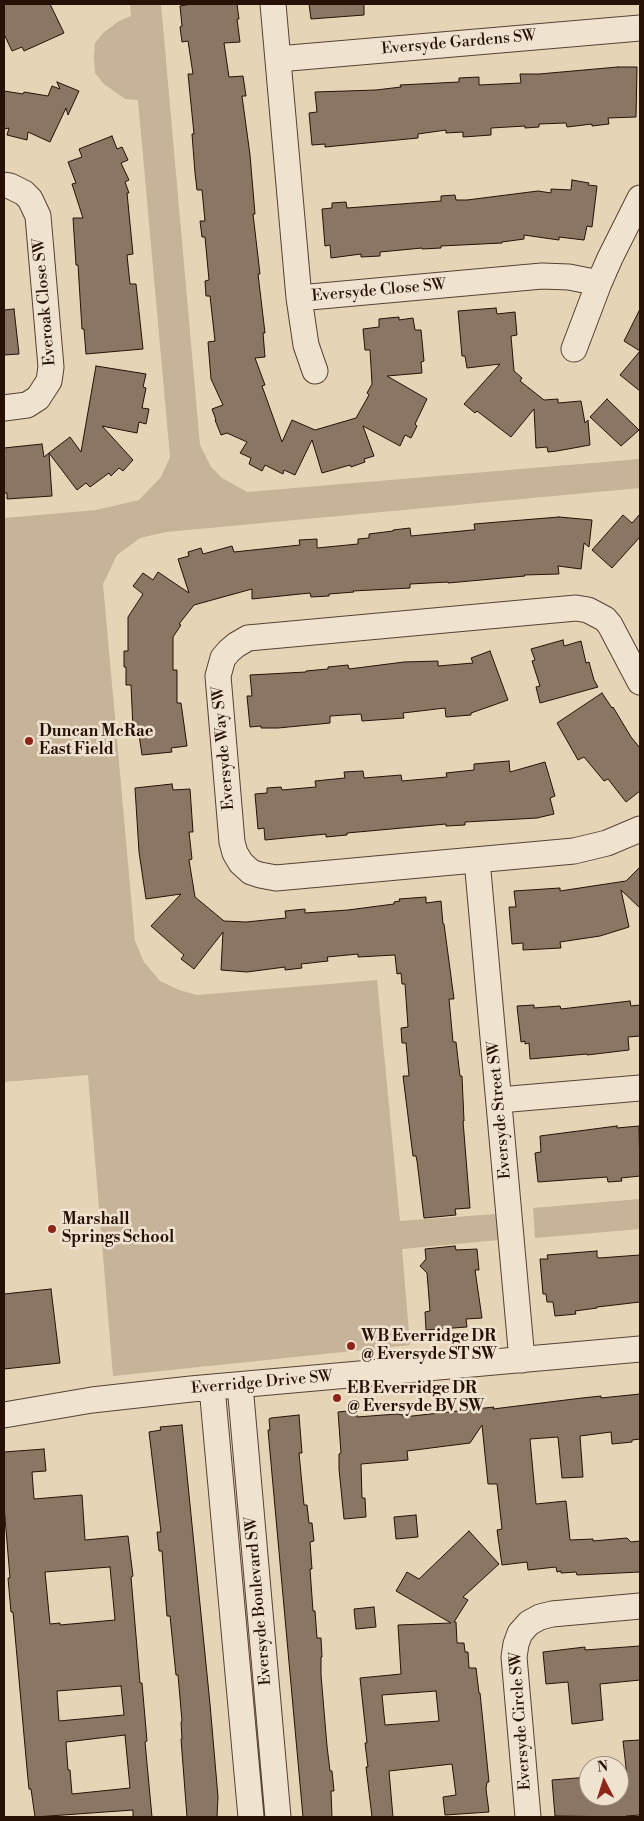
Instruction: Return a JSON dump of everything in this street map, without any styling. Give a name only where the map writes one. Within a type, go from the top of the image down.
[{"type":"street","name":"Eversyde Close SW","points":[[273,4],[299,298],[542,276],[569,277],[600,283]]},
{"type":"street","name":"Eversyde Gardens SW","points":[[278,59],[640,28]]},
{"type":"street","name":"Everoak Close SW","points":[[4,185],[19,189],[24,193],[30,199],[38,216],[51,367],[49,381],[38,398],[28,405],[4,408]]},
{"type":"street","points":[[574,349],[610,258],[640,198]]},
{"type":"street","points":[[299,298],[306,345],[314,371]]},
{"type":"street","name":"Eversyde Way SW","points":[[640,682],[613,630],[605,619],[588,610],[576,608],[248,638],[229,651],[224,658],[218,676],[232,842],[235,853],[250,872],[276,878],[587,849],[628,836],[640,829]]},
{"type":"street","name":"Eversyde Street SW","points":[[477,860],[522,1360]]},
{"type":"street","points":[[499,1100],[640,1088]]},
{"type":"street","name":"Everridge Drive SW","points":[[4,1415],[92,1400],[212,1387],[640,1349]]},
{"type":"street","name":"Eversyde Boulevard SW","points":[[240,1385],[278,1817]]},
{"type":"street","name":"Eversyde Boulevard SW","points":[[212,1387],[251,1817]]},
{"type":"street","name":"Eversyde Circle SW","points":[[528,1817],[514,1657],[520,1634],[529,1624],[540,1617],[552,1614],[640,1606]]},
{"type":"shaded area","points":[[130,4],[161,4],[200,445],[211,467],[222,478],[247,492],[640,459],[640,488],[166,532],[140,538],[117,555],[103,584],[135,941],[144,962],[160,981],[179,990],[197,995],[377,980],[400,1221],[496,1214],[499,1240],[402,1249],[410,1345],[113,1376],[88,1075],[4,1082],[4,518],[96,510],[139,500],[161,477],[170,457],[138,100],[125,99],[104,84],[95,73],[95,43],[103,33],[119,21],[131,16]]},
{"type":"shaded area","points":[[640,1199],[640,1229],[535,1238],[533,1208]]},
{"type":"building","points":[[4,4],[50,4],[64,33],[24,51],[22,47],[12,51],[4,34]]},
{"type":"building","points":[[191,4],[237,4],[240,42],[224,43],[229,77],[243,76],[246,96],[242,96],[250,155],[255,214],[253,214],[260,274],[258,274],[265,333],[263,333],[265,357],[255,358],[265,385],[262,386],[282,442],[292,420],[315,430],[356,418],[369,395],[367,393],[372,384],[370,350],[365,350],[363,329],[379,327],[379,319],[399,317],[399,320],[413,318],[415,330],[421,330],[424,361],[421,362],[422,373],[387,376],[427,399],[415,424],[417,426],[411,438],[405,435],[400,446],[363,426],[374,456],[364,459],[365,462],[322,473],[312,440],[295,475],[284,470],[283,474],[265,465],[262,471],[249,464],[251,458],[240,453],[247,442],[227,433],[221,435],[215,420],[212,409],[223,405],[211,379],[208,342],[215,341],[210,296],[206,296],[205,281],[209,280],[205,237],[202,237],[200,221],[205,221],[202,190],[197,190],[195,173],[192,134],[194,134],[188,74],[193,74],[188,41],[182,42],[180,27],[182,26],[180,6]]},
{"type":"building","points":[[309,4],[364,4],[364,15],[311,19]]},
{"type":"building","points":[[637,67],[636,117],[608,118],[609,124],[592,126],[592,124],[567,127],[566,123],[539,124],[539,127],[525,128],[525,126],[491,128],[491,135],[463,137],[463,132],[446,133],[446,130],[418,134],[418,138],[325,147],[325,144],[312,145],[309,113],[317,112],[315,92],[376,90],[401,87],[400,85],[459,82],[459,78],[479,77],[479,85],[521,83],[520,74]]},
{"type":"building","points":[[57,82],[79,91],[68,115],[66,108],[50,142],[28,132],[27,140],[7,135],[9,128],[4,129],[4,91],[48,96],[52,86],[60,89]]},
{"type":"building","points":[[112,136],[117,149],[122,147],[128,160],[121,163],[129,180],[125,182],[129,193],[127,193],[133,254],[127,255],[130,284],[136,284],[143,349],[86,354],[84,329],[82,329],[73,218],[83,218],[72,184],[76,183],[68,162],[82,157],[79,149]]},
{"type":"building","points":[[572,180],[597,186],[592,227],[587,226],[584,240],[559,237],[559,240],[524,235],[524,239],[502,243],[441,246],[441,248],[380,252],[380,256],[361,257],[361,254],[331,258],[330,245],[325,246],[322,209],[332,208],[332,203],[346,202],[347,208],[441,201],[441,196],[455,195],[456,200],[467,200],[538,191],[551,193],[551,189],[571,190]]},
{"type":"building","points":[[496,308],[497,314],[515,312],[517,335],[511,336],[514,371],[522,378],[520,381],[544,400],[558,399],[558,403],[581,401],[585,423],[588,420],[590,445],[548,452],[547,447],[536,448],[534,409],[511,437],[477,411],[475,413],[464,404],[500,364],[467,368],[465,356],[462,356],[458,311]]},
{"type":"building","points":[[14,309],[19,354],[4,355],[4,310]]},
{"type":"building","points":[[640,309],[640,351],[624,341]]},
{"type":"building","points":[[640,351],[640,391],[620,375]]},
{"type":"building","points":[[96,366],[146,374],[143,387],[146,388],[142,408],[149,409],[146,424],[139,422],[137,433],[102,426],[133,460],[123,471],[119,468],[111,476],[109,473],[90,487],[86,483],[77,490],[49,453],[70,437],[81,452]]},
{"type":"building","points":[[607,399],[639,430],[621,446],[590,417]]},
{"type":"building","points":[[42,444],[44,457],[49,453],[52,496],[7,499],[7,493],[4,493],[4,448]]},
{"type":"building","points":[[640,514],[640,537],[612,568],[592,550],[623,515],[632,523]]},
{"type":"building","points":[[559,517],[592,520],[589,547],[584,543],[581,569],[558,566],[559,574],[524,575],[448,583],[410,584],[410,588],[353,591],[329,594],[329,596],[311,597],[310,593],[252,599],[252,589],[194,605],[179,624],[181,625],[173,637],[173,670],[177,670],[177,703],[181,703],[187,746],[171,748],[172,752],[142,755],[138,728],[133,728],[131,685],[126,685],[124,651],[128,651],[128,617],[143,594],[133,586],[143,573],[153,580],[158,572],[189,593],[178,559],[189,556],[188,552],[201,548],[203,554],[232,546],[234,552],[300,545],[299,540],[317,539],[317,548],[358,544],[358,539],[369,538],[369,534],[393,530],[410,528],[411,536],[475,530],[474,524]]},
{"type":"building","points":[[563,640],[564,646],[581,641],[586,663],[589,662],[598,687],[540,703],[536,687],[540,686],[532,661],[535,660],[531,649]]},
{"type":"building","points":[[490,651],[508,700],[471,713],[471,715],[446,717],[445,708],[403,713],[404,718],[362,721],[361,714],[330,716],[330,723],[278,728],[250,727],[247,696],[252,696],[250,675],[306,672],[348,665],[349,669],[404,662],[438,661],[438,666],[473,663],[471,658]]},
{"type":"building","points":[[602,693],[640,748],[640,791],[626,802],[608,779],[604,781],[584,757],[578,760],[557,723]]},
{"type":"building","points":[[509,761],[510,772],[545,762],[555,796],[550,798],[554,814],[537,818],[465,822],[465,825],[446,826],[446,824],[347,833],[347,835],[326,837],[326,834],[265,840],[264,828],[258,829],[255,794],[267,793],[267,788],[281,787],[282,790],[316,787],[315,781],[345,778],[344,772],[363,771],[364,778],[401,775],[402,781],[447,777],[446,773],[474,770],[474,764]]},
{"type":"building","points":[[172,784],[173,790],[190,789],[193,832],[189,832],[192,859],[189,860],[195,897],[224,921],[246,922],[286,918],[285,911],[305,909],[305,913],[348,910],[394,904],[394,902],[400,901],[399,899],[426,897],[426,903],[441,901],[454,999],[449,999],[453,1042],[456,1042],[460,1076],[462,1076],[463,1121],[470,1208],[455,1209],[456,1215],[424,1218],[417,1161],[416,1156],[413,1156],[403,1076],[409,1076],[406,1043],[402,1043],[401,1028],[408,1027],[405,984],[402,984],[401,973],[397,974],[395,955],[358,957],[358,954],[327,957],[328,961],[301,964],[302,968],[285,970],[285,967],[247,972],[221,970],[223,932],[194,969],[181,959],[184,955],[151,926],[181,894],[146,899],[139,852],[135,788]]},
{"type":"building","points":[[640,867],[640,908],[621,890],[629,927],[600,936],[560,942],[561,948],[523,950],[523,943],[512,944],[509,907],[516,907],[514,891],[560,888],[560,891],[626,881]]},
{"type":"building","points":[[630,1001],[631,1006],[640,1005],[640,1036],[628,1037],[629,1050],[530,1059],[529,1043],[521,1042],[517,1006],[534,1005],[534,1008],[560,1006],[561,1009]]},
{"type":"building","points":[[617,1126],[617,1128],[639,1126],[640,1176],[621,1178],[622,1181],[608,1182],[607,1177],[538,1182],[535,1153],[541,1152],[540,1136]]},
{"type":"building","points":[[455,1246],[456,1250],[477,1249],[479,1270],[475,1270],[482,1318],[466,1319],[467,1327],[426,1330],[425,1312],[430,1311],[427,1273],[420,1266],[426,1259],[425,1249]]},
{"type":"building","points":[[597,1251],[597,1257],[599,1258],[640,1255],[640,1302],[597,1307],[575,1311],[576,1314],[555,1316],[553,1302],[547,1302],[546,1294],[543,1294],[540,1259],[548,1259],[547,1255]]},
{"type":"building","points":[[51,1289],[60,1363],[4,1369],[4,1294]]},
{"type":"building","points":[[640,1394],[640,1439],[632,1440],[632,1442],[612,1444],[611,1432],[580,1436],[583,1477],[562,1478],[558,1437],[530,1439],[536,1504],[566,1501],[570,1540],[593,1539],[593,1541],[627,1538],[631,1542],[640,1541],[640,1572],[577,1575],[576,1572],[557,1572],[556,1567],[528,1570],[527,1562],[502,1565],[497,1530],[502,1529],[497,1484],[488,1484],[482,1425],[470,1443],[407,1451],[408,1460],[361,1464],[362,1498],[365,1498],[366,1517],[344,1519],[339,1469],[339,1454],[341,1453],[338,1412],[357,1410],[357,1417],[397,1414],[403,1415],[403,1417],[494,1407],[493,1409],[601,1396],[601,1398]]},
{"type":"building","points":[[299,1415],[302,1453],[299,1453],[304,1505],[307,1505],[309,1523],[312,1523],[314,1541],[310,1542],[312,1569],[310,1569],[317,1638],[321,1638],[321,1675],[327,1746],[334,1791],[331,1791],[332,1817],[303,1817],[268,1430],[270,1430],[269,1419],[271,1418]]},
{"type":"building","points":[[182,1425],[210,1704],[218,1797],[217,1817],[187,1817],[178,1675],[176,1675],[170,1616],[167,1616],[162,1551],[159,1551],[157,1532],[161,1532],[149,1432],[161,1430],[160,1427]]},
{"type":"building","points":[[44,1449],[46,1471],[32,1472],[34,1499],[82,1495],[85,1540],[128,1536],[133,1576],[131,1577],[140,1683],[142,1683],[152,1817],[133,1817],[133,1810],[35,1817],[31,1789],[29,1789],[13,1612],[11,1612],[8,1578],[10,1578],[4,1506],[4,1452]],"holes":[[[110,1567],[115,1620],[60,1625],[60,1623],[50,1624],[45,1572]],[[121,1686],[124,1715],[59,1721],[57,1691]],[[125,1735],[130,1788],[72,1794],[66,1742]]]},
{"type":"building","points":[[416,1515],[418,1537],[396,1539],[394,1517]]},
{"type":"building","points":[[469,1531],[499,1564],[463,1597],[468,1600],[454,1622],[456,1622],[457,1643],[464,1643],[465,1652],[468,1652],[469,1668],[476,1668],[489,1782],[487,1782],[486,1789],[489,1812],[445,1815],[443,1797],[456,1795],[452,1764],[389,1771],[393,1817],[372,1817],[366,1767],[368,1767],[365,1743],[367,1743],[360,1678],[401,1674],[398,1625],[451,1623],[396,1591],[407,1572],[419,1579]],"holes":[[[436,1691],[439,1721],[385,1725],[382,1695]]]},
{"type":"building","points":[[374,1607],[376,1627],[356,1629],[354,1609]]},
{"type":"building","points":[[640,1646],[640,1680],[600,1684],[603,1720],[572,1724],[568,1682],[546,1684],[543,1652],[585,1647],[585,1650]]},
{"type":"building","points":[[640,1740],[640,1815],[626,1817],[555,1816],[552,1780],[579,1778],[579,1806],[629,1806],[629,1756],[625,1756],[623,1741]]},
{"type":"place","name":"Duncan McRae East Field","points":[[29,741]]},
{"type":"place","name":"Marshall Springs School","points":[[52,1229]]},
{"type":"place","name":"WB Everridge DR @ Eversyde ST SW","points":[[351,1346]]},
{"type":"place","name":"EB Everridge DR @ Eversyde BV SW","points":[[337,1398]]}]
